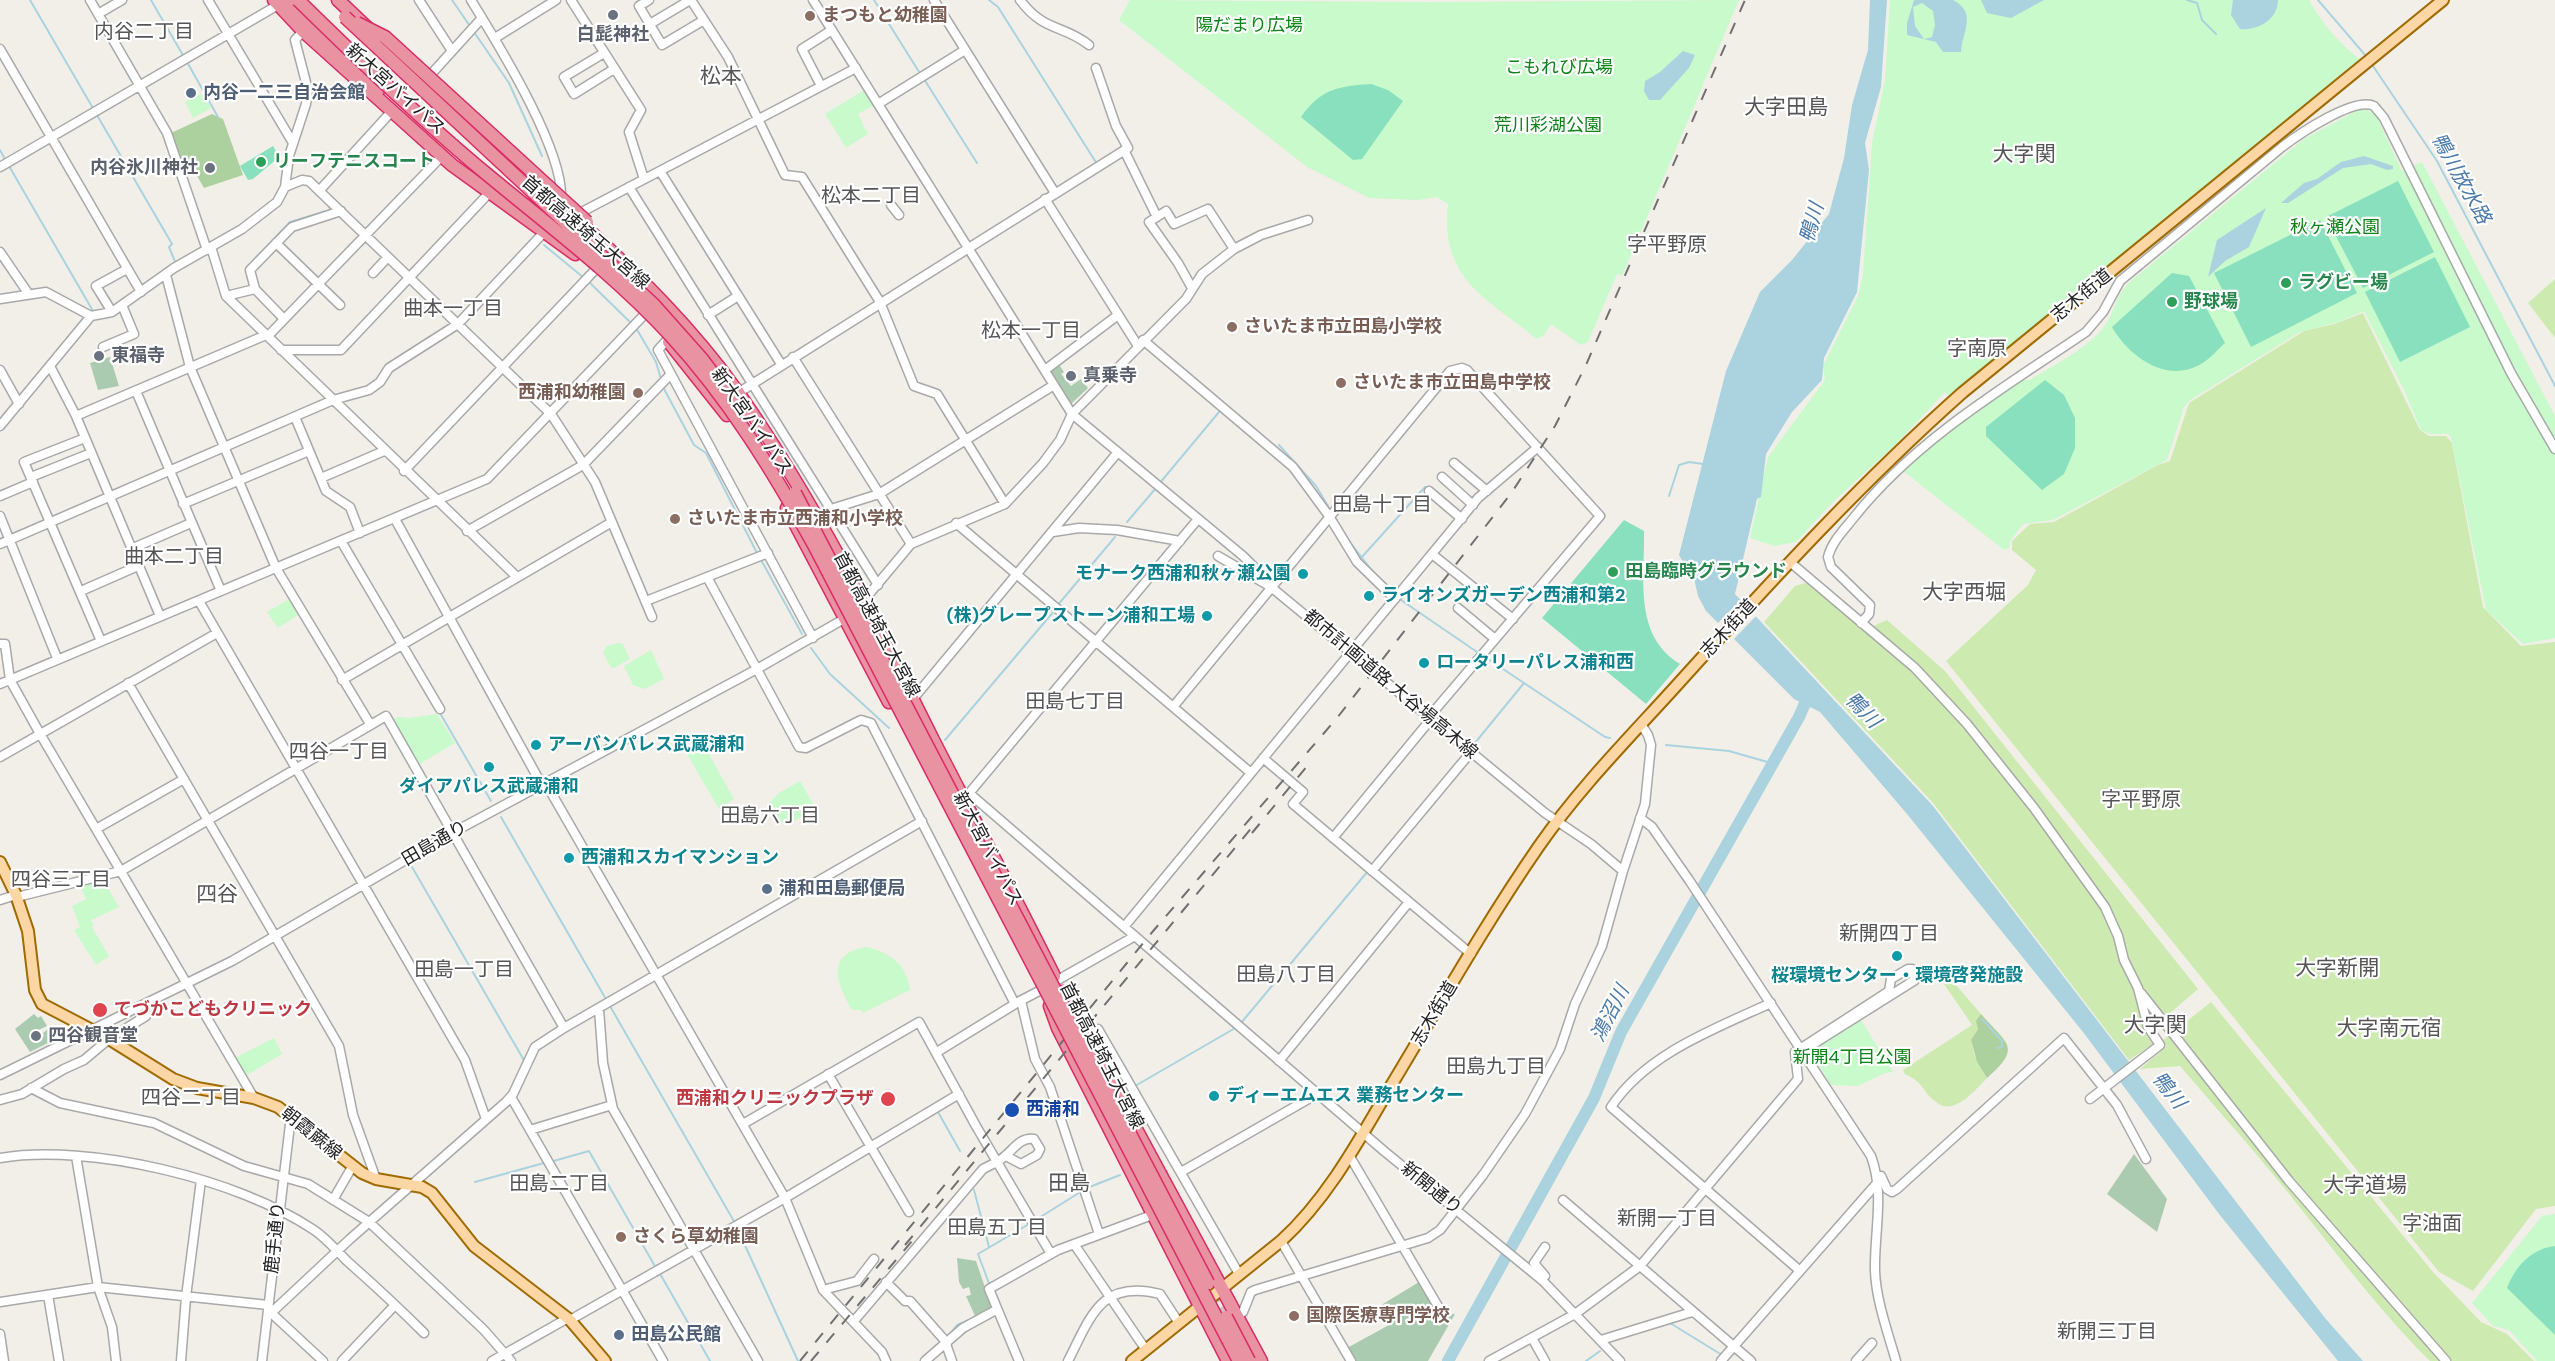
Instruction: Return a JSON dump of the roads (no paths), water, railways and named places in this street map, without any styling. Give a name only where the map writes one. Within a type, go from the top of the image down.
[{"type":"highway","name":"首都高速埼玉大宮線","points":[[298,0],[444,138],[574,242],[620,284],[684,350],[742,426],[771,470],[814,545],[1238,1361]]},
{"type":"highway","name":"首都高速埼玉大宮線","points":[[336,0],[345,17],[654,305],[726,389],[772,456],[811,522],[882,655],[1250,1361]]},
{"type":"highway","name":"新大宮バイパス","points":[[336,0],[634,271],[698,341],[738,393],[795,479],[863,602],[966,796],[1066,1001]]},
{"type":"highway","points":[[280,2],[344,56],[447,151],[447,160]]},
{"type":"highway","name":"新大宮バイパス","points":[[280,2],[303,30],[447,160],[546,231],[637,322],[668,340],[729,417],[778,492],[1051,1009]]},
{"type":"highway","points":[[345,17],[385,37],[622,253],[634,271]]},
{"type":"highway","points":[[1066,1001],[1076,1014],[1222,1288],[1250,1361]]},
{"type":"highway","points":[[1066,1001],[1207,1274]]},
{"type":"highway","points":[[1051,1009],[1058,1028],[1152,1215],[1228,1361]]},
{"type":"highway","points":[[1051,1009],[1195,1282]]},
{"type":"highway","points":[[1233,1316],[1261,1361]]},
{"type":"highway","points":[[1216,1323],[1238,1361]]},
{"type":"main road","name":"志木街道","points":[[1132,1361],[1281,1241],[1310,1211],[1363,1133],[1471,954],[1558,820],[1641,724],[1790,562],[1909,441],[1962,393],[2443,0]]},
{"type":"main road","name":"朝霞蕨線","points":[[0,862],[17,896],[32,949],[36,995],[47,1008],[109,1039],[186,1085],[254,1098],[278,1107],[352,1167],[376,1179],[422,1187],[432,1193],[474,1246],[569,1319],[605,1361]]},
{"type":"street","points":[[90,0],[167,133],[226,296],[404,471],[518,577]]},
{"type":"street","points":[[98,14],[122,0]]},
{"type":"street","points":[[208,0],[293,143]]},
{"type":"street","points":[[419,0],[452,51]]},
{"type":"street","points":[[4,542],[333,400],[369,390],[380,382],[389,368],[458,324],[546,231],[561,204],[559,176],[530,105],[495,38],[471,0]]},
{"type":"street","points":[[495,38],[556,0]]},
{"type":"street","points":[[571,0],[641,110],[629,132],[644,179]]},
{"type":"street","points":[[650,0],[639,6],[662,45],[704,20]]},
{"type":"street","points":[[650,24],[691,0],[728,57],[785,175],[802,177],[880,302],[914,386],[937,394],[1005,504]]},
{"type":"street","points":[[827,0],[815,3],[1072,414],[1243,556],[1268,585]]},
{"type":"street","points":[[934,0],[1055,193]]},
{"type":"street","points":[[1020,0],[1038,20],[1080,38],[1089,45]]},
{"type":"street","points":[[0,167],[280,2]]},
{"type":"street","points":[[424,81],[482,18]]},
{"type":"street","points":[[0,426],[91,316],[112,312],[166,275],[242,230],[277,202],[285,187],[293,143],[306,104],[308,90],[295,40],[303,30]]},
{"type":"street","points":[[821,86],[802,49],[832,30]]},
{"type":"street","points":[[0,49],[141,292]]},
{"type":"street","points":[[878,104],[965,50]]},
{"type":"street","points":[[604,53],[564,77],[574,94],[614,69]]},
{"type":"street","points":[[574,216],[855,68]]},
{"type":"street","points":[[738,393],[1128,148],[1116,126],[1096,68]]},
{"type":"street","points":[[1862,623],[1869,614],[1870,605],[1831,567],[1828,557],[1834,543],[1875,492],[1938,434],[2086,332],[2103,312],[2120,281],[2282,147],[2309,128],[2360,103],[2374,106],[2384,118],[2511,373],[2555,449]]},
{"type":"street","points":[[319,191],[392,111]]},
{"type":"street","points":[[1124,150],[1157,217]]},
{"type":"street","points":[[76,416],[267,336],[366,236],[447,160]]},
{"type":"street","points":[[660,171],[781,364]]},
{"type":"street","points":[[535,181],[550,185],[559,176]]},
{"type":"street","points":[[285,187],[302,180],[309,181],[551,414],[595,482],[652,617]]},
{"type":"street","points":[[629,187],[750,384],[878,585]]},
{"type":"street","points":[[281,350],[341,350],[490,192]]},
{"type":"street","points":[[1045,199],[1118,315],[1140,343],[1272,447],[1304,479],[1332,514],[1357,562],[1395,599]]},
{"type":"street","points":[[891,206],[899,215]]},
{"type":"street","points":[[1192,288],[1178,262],[1149,222],[1166,211],[1174,224],[1208,209],[1234,249]]},
{"type":"street","points":[[284,319],[255,289],[250,270],[292,226],[341,211]]},
{"type":"street","points":[[794,357],[911,544],[1005,504],[1043,463],[1060,440],[1072,414],[1186,298],[1202,274],[1234,249],[1261,236],[1308,220]]},
{"type":"street","points":[[276,243],[340,305]]},
{"type":"street","points":[[0,252],[28,293]]},
{"type":"street","points":[[373,273],[388,258]]},
{"type":"street","points":[[112,312],[96,286],[127,268]]},
{"type":"street","points":[[166,275],[190,367],[276,568],[370,724]]},
{"type":"street","points":[[404,471],[589,276]]},
{"type":"street","points":[[226,296],[255,289]]},
{"type":"street","points":[[0,298],[46,292],[91,316]]},
{"type":"street","points":[[708,315],[738,296]]},
{"type":"street","points":[[103,347],[134,334],[122,305]]},
{"type":"street","points":[[1045,370],[1118,315]]},
{"type":"street","points":[[0,684],[57,658],[199,601],[487,479],[637,322]]},
{"type":"street","points":[[668,340],[658,350],[813,638]]},
{"type":"street","points":[[50,366],[76,416],[160,616]]},
{"type":"street","points":[[1173,707],[1268,585],[1332,514],[1450,371],[1457,368],[1467,370],[1600,516],[1495,639],[1333,838]]},
{"type":"street","points":[[0,370],[19,404]]},
{"type":"street","points":[[467,531],[583,465],[671,374]]},
{"type":"street","points":[[831,509],[879,494],[1054,385]]},
{"type":"street","points":[[136,391],[220,591]]},
{"type":"street","points":[[295,417],[326,491],[350,507],[360,533]]},
{"type":"street","points":[[85,438],[24,462],[100,640]]},
{"type":"street","points":[[1124,927],[1473,504],[1538,447]]},
{"type":"street","points":[[183,504],[309,451]]},
{"type":"street","points":[[321,478],[384,451]]},
{"type":"street","points":[[913,699],[1118,452]]},
{"type":"street","points":[[0,496],[91,453]]},
{"type":"street","points":[[1454,463],[1487,491]]},
{"type":"street","points":[[1442,477],[1473,504]]},
{"type":"street","points":[[1429,491],[1461,519]]},
{"type":"street","points":[[0,516],[4,542],[57,658]]},
{"type":"street","points":[[395,519],[538,779],[545,782],[743,1124],[784,1198],[824,1290],[854,1321],[886,1361]]},
{"type":"street","points":[[966,796],[1198,519]]},
{"type":"street","points":[[342,680],[612,522]]},
{"type":"street","points":[[131,549],[191,523]]},
{"type":"street","points":[[956,523],[1251,773]]},
{"type":"street","points":[[1053,532],[1080,528],[1117,530],[1180,541]]},
{"type":"street","points":[[341,541],[440,709]]},
{"type":"street","name":"田島通り","points":[[0,1075],[186,985],[452,833],[813,638],[845,619],[863,602],[911,544]]},
{"type":"street","points":[[646,601],[768,552]]},
{"type":"street","points":[[1432,554],[1513,619]]},
{"type":"street","name":"都市計画道路 大谷場高木線","points":[[1218,556],[1268,585],[1545,813],[1558,820],[1623,871]]},
{"type":"street","points":[[1790,562],[1906,659],[1990,752],[2096,893],[2118,936],[2124,960],[2138,988],[2289,1181],[2446,1361]]},
{"type":"street","points":[[81,591],[138,566]]},
{"type":"street","points":[[707,577],[801,748],[806,748],[861,720],[871,723],[1018,1003],[1035,1059],[1050,1087],[1099,1234]]},
{"type":"street","points":[[199,601],[465,1060],[486,1119]]},
{"type":"street","points":[[1458,608],[1495,639]]},
{"type":"street","points":[[0,757],[217,633]]},
{"type":"street","points":[[0,644],[5,644],[10,680],[40,734],[254,1098]]},
{"type":"street","points":[[128,683],[339,1046],[353,1115],[376,1179]]},
{"type":"street","points":[[0,900],[121,871],[386,716],[564,1028]]},
{"type":"street","points":[[1233,1316],[1243,1312],[1251,1292],[1428,1238],[1440,1230],[1483,1175],[1525,1114],[1560,1049],[1575,1004],[1602,946],[1645,804],[1651,745],[1641,724]]},
{"type":"street","points":[[1370,869],[1469,751]]},
{"type":"street","points":[[1263,758],[1303,792],[1293,804],[1471,954]]},
{"type":"street","points":[[96,829],[184,778]]},
{"type":"street","name":"新開通り","points":[[966,796],[1135,936],[1363,1133],[1548,1286]]},
{"type":"street","points":[[1640,818],[1652,827],[1689,880],[1871,1156],[1878,1179],[1876,1280],[1896,1361]]},
{"type":"street","points":[[269,1309],[511,1097],[535,1047],[922,821]]},
{"type":"street","points":[[1279,1061],[1409,902]]},
{"type":"street","points":[[1056,981],[1135,936]]},
{"type":"street","points":[[1489,1361],[1575,1314],[1640,1266],[1798,1079],[1795,1052],[1801,1049],[1915,980],[1915,973],[1908,969],[1891,979],[1889,991],[1801,1049]]},
{"type":"street","points":[[2091,1098],[2160,1045],[2148,1027],[2138,988]]},
{"type":"street","points":[[937,1052],[1041,990]]},
{"type":"street","points":[[0,1100],[31,1088],[84,1060],[109,1039],[146,1016],[149,1003]]},
{"type":"street","points":[[1771,1003],[1700,1035],[1642,1071],[1622,1090],[1611,1107],[1800,1270]]},
{"type":"street","points":[[598,1009],[603,1063],[612,1105],[758,1361]]},
{"type":"street","points":[[743,1124],[919,1022],[1051,1254]]},
{"type":"street","points":[[1098,1029],[1239,1274]]},
{"type":"street","points":[[1721,1361],[1881,1176],[1887,1189],[1892,1192],[1897,1189],[2064,1038],[2105,1088],[2146,1159]]},
{"type":"street","points":[[828,1074],[909,1212]]},
{"type":"street","points":[[31,1088],[60,1103],[154,1123],[244,1166],[308,1184],[369,1222],[484,1330],[511,1361]]},
{"type":"street","points":[[492,1361],[623,1291],[959,1094]]},
{"type":"street","points":[[1181,1172],[1317,1094]]},
{"type":"street","points":[[511,1097],[663,1361]]},
{"type":"street","points":[[530,1130],[612,1105]]},
{"type":"street","name":"鹿手通り","points":[[262,1361],[291,1116]]},
{"type":"street","points":[[0,1158],[21,1154],[91,1155],[163,1168],[201,1180],[278,1211],[315,1230],[423,1333]]},
{"type":"street","points":[[1349,1155],[1439,1308]]},
{"type":"street","points":[[76,1156],[98,1287],[112,1327],[116,1361]]},
{"type":"street","points":[[854,1321],[983,1169],[1006,1156]]},
{"type":"street","points":[[333,1200],[352,1167]]},
{"type":"street","points":[[181,1361],[186,1298],[201,1180]]},
{"type":"street","points":[[1563,1200],[1751,1361]]},
{"type":"street","points":[[1019,1361],[989,1289],[1051,1254],[1152,1215]]},
{"type":"street","points":[[1281,1241],[1351,1361]]},
{"type":"street","points":[[1074,1244],[1107,1297],[1146,1350]]},
{"type":"street","points":[[1545,1247],[1534,1263],[1549,1280],[1548,1286],[1620,1361]]},
{"type":"street","points":[[824,1290],[857,1281],[874,1260]]},
{"type":"street","points":[[886,1282],[905,1301],[910,1301],[947,1344],[952,1361]]},
{"type":"street","points":[[0,1302],[98,1287],[269,1309],[322,1361]]},
{"type":"street","points":[[1068,1361],[1094,1312],[1107,1297],[1126,1290],[1160,1294],[1179,1323]]},
{"type":"street","points":[[48,1295],[59,1361]]},
{"type":"street","points":[[342,1361],[395,1305]]},
{"type":"street","points":[[925,1361],[963,1328],[996,1310]]},
{"type":"street","points":[[1601,1340],[1692,1312]]},
{"type":"street","points":[[0,1334],[4,1361]]},
{"type":"street","points":[[1532,1338],[1545,1361]]},
{"type":"street","points":[[1856,1361],[1872,1343]]},
{"type":"water","points":[[1870,0],[1887,0],[1881,87],[1865,143],[1869,170],[1857,292],[1824,358],[1822,380],[1792,412],[1766,454],[1761,497],[1757,499],[1735,594],[1933,806],[2325,1318],[2363,1361],[2338,1361],[2219,1214],[2083,1032],[1907,814],[1820,712],[1794,699],[1706,611],[1698,596],[1693,574],[1690,575],[1679,555],[1726,371],[1760,292],[1792,260],[1829,214],[1844,158],[1852,105],[1868,50]]},
{"type":"water","points":[[1914,0],[1953,0],[1961,5],[1967,17],[1961,52],[1943,52],[1936,42],[1907,35],[1907,23]],"holes":[[[1922,3],[1933,11],[1935,25],[1932,37],[1924,39],[1915,26],[1913,7]]]},
{"type":"water","points":[[1981,0],[2044,0],[2011,18],[1987,13]]},
{"type":"water","points":[[2233,0],[2278,0],[2274,13],[2265,23],[2253,28],[2240,29],[2231,15]]},
{"type":"water","points":[[1683,51],[1695,55],[1689,68],[1660,100],[1649,100],[1644,91],[1645,81],[1660,72]]},
{"type":"water","points":[[2364,156],[2393,166],[2393,169],[2387,170],[2371,164],[2343,168],[2288,203],[2281,203],[2304,183],[2317,179],[2341,162]]},
{"type":"water","points":[[2266,208],[2249,247],[2225,261],[2208,277],[2217,240]]},
{"type":"waterway","points":[[30,0],[172,244],[169,247],[176,264]]},
{"type":"waterway","points":[[151,0],[184,57]]},
{"type":"waterway","points":[[452,0],[509,83],[542,156]]},
{"type":"waterway","points":[[874,0],[921,75]]},
{"type":"waterway","points":[[989,0],[998,7],[1097,164]]},
{"type":"waterway","points":[[2187,0],[2197,3],[2202,20],[2216,34]]},
{"type":"waterway","name":"鴨川放水路","points":[[2318,0],[2366,56]]},
{"type":"waterway","points":[[187,62],[218,117]]},
{"type":"waterway","name":"鴨川放水路","points":[[2371,63],[2437,161],[2555,386]]},
{"type":"waterway","points":[[924,79],[977,163]]},
{"type":"waterway","points":[[0,150],[6,161]]},
{"type":"waterway","points":[[9,166],[93,311]]},
{"type":"waterway","points":[[247,272],[246,268],[290,222],[330,210],[329,205]]},
{"type":"waterway","points":[[544,245],[584,278]]},
{"type":"waterway","points":[[589,282],[632,324]]},
{"type":"waterway","points":[[636,328],[656,362],[661,379]]},
{"type":"waterway","points":[[663,387],[694,445],[706,453],[757,553]]},
{"type":"waterway","points":[[1159,484],[1219,412]]},
{"type":"waterway","points":[[1279,445],[1316,486],[1331,511]]},
{"type":"waterway","points":[[1669,496],[1679,465],[1689,462],[1703,464]]},
{"type":"waterway","points":[[1361,558],[1425,487]]},
{"type":"waterway","points":[[1127,522],[1156,488]]},
{"type":"waterway","points":[[345,543],[437,505]]},
{"type":"waterway","points":[[1334,516],[1346,536]]},
{"type":"waterway","points":[[1057,606],[1115,537]]},
{"type":"waterway","points":[[1349,541],[1373,572]]},
{"type":"waterway","points":[[326,551],[340,545]]},
{"type":"waterway","points":[[760,558],[802,634]]},
{"type":"waterway","points":[[1398,598],[1480,654]]},
{"type":"waterway","points":[[945,740],[1054,611]]},
{"type":"waterway","points":[[811,648],[830,674],[889,728]]},
{"type":"waterway","points":[[1485,657],[1605,737],[1610,738]]},
{"type":"waterway","points":[[1470,749],[1524,683]]},
{"type":"waterway","name":"鴻沼川","points":[[1448,1361],[1594,1098],[1621,1032],[1799,717],[1811,690]]},
{"type":"waterway","points":[[440,713],[491,801]]},
{"type":"waterway","points":[[1666,745],[1729,751],[1771,763]]},
{"type":"waterway","points":[[501,817],[735,1223]]},
{"type":"waterway","points":[[412,867],[525,1062]]},
{"type":"waterway","points":[[1241,1023],[1368,871]]},
{"type":"waterway","points":[[1982,1019],[2002,1041],[2002,1047],[1998,1048]]},
{"type":"waterway","points":[[1136,1088],[1135,1086],[1237,1027]]},
{"type":"waterway","points":[[938,1112],[960,1151]]},
{"type":"waterway","points":[[550,1162],[589,1151],[656,1268]]},
{"type":"waterway","points":[[475,1182],[544,1163]]},
{"type":"waterway","points":[[1087,1188],[1120,1175]]},
{"type":"waterway","points":[[974,1190],[989,1247]]},
{"type":"waterway","points":[[1034,1221],[1082,1191]]},
{"type":"waterway","points":[[990,1286],[978,1254],[1029,1224]]},
{"type":"waterway","points":[[737,1228],[798,1361]]},
{"type":"waterway","points":[[659,1272],[710,1361]]},
{"type":"waterway","points":[[950,1334],[957,1325],[969,1320]]},
{"type":"waterway","points":[[1670,1323],[1722,1355]]},
{"type":"waterway","points":[[1586,1361],[1600,1351]]},
{"type":"waterway","name":"鴻沼川","points":[[1453,1352],[1457,1354]]},
{"type":"tunnel","points":[[1207,1274],[1228,1315]]},
{"type":"railway","points":[[800,1361],[1154,930],[1337,718],[1512,492],[1555,426],[1586,365],[1745,0]]},
{"type":"railway","points":[[1252,833],[1313,759]]},
{"type":"railway","points":[[905,1245],[1254,825]]},
{"type":"railway","points":[[811,1361],[912,1241]]},
{"type":"place","name":"白髭神社","points":[[613,15]]},
{"type":"place","name":"まつもと幼稚園","points":[[810,16]]},
{"type":"place","name":"内谷一二三自治会館","points":[[191,93]]},
{"type":"place","name":"リーフテニスコート","points":[[261,162]]},
{"type":"place","name":"内谷氷川神社","points":[[210,168]]},
{"type":"place","name":"ラグビー場","points":[[2286,283]]},
{"type":"place","name":"野球場","points":[[2172,302]]},
{"type":"place","name":"さいたま市立田島小学校","points":[[1232,327]]},
{"type":"place","name":"東福寺","points":[[99,356]]},
{"type":"place","name":"真乗寺","points":[[1071,376]]},
{"type":"place","name":"さいたま市立田島中学校","points":[[1341,383]]},
{"type":"place","name":"西浦和幼稚園","points":[[638,393]]},
{"type":"place","name":"さいたま市立西浦和小学校","points":[[675,519]]},
{"type":"place","name":"田島臨時グラウンド","points":[[1613,572]]},
{"type":"place","name":"モナーク西浦和秋ヶ瀬公園","points":[[1303,574]]},
{"type":"place","name":"ライオンズガーデン西浦和第2","points":[[1369,596]]},
{"type":"place","name":"(株)グレープストーン浦和工場","points":[[1207,616]]},
{"type":"place","name":"ロータリーパレス浦和西","points":[[1424,663]]},
{"type":"place","name":"アーバンパレス武蔵浦和","points":[[536,745]]},
{"type":"place","name":"ダイアパレス武蔵浦和","points":[[489,767]]},
{"type":"place","name":"西浦和スカイマンション","points":[[569,858]]},
{"type":"place","name":"浦和田島郵便局","points":[[767,889]]},
{"type":"place","name":"桜環境センター・環境啓発施設","points":[[1897,956]]},
{"type":"place","name":"てづかこどもクリニック","points":[[100,1010]]},
{"type":"place","name":"四谷観音堂","points":[[36,1036]]},
{"type":"place","name":"ディーエムエス 業務センター","points":[[1214,1096]]},
{"type":"place","name":"西浦和クリニックプラザ","points":[[888,1099]]},
{"type":"place","name":"西浦和","points":[[1012,1110]]},
{"type":"place","name":"さくら草幼稚園","points":[[621,1237]]},
{"type":"place","name":"国際医療専門学校","points":[[1294,1316]]},
{"type":"place","name":"田島公民館","points":[[619,1335]]},
{"type":"district","name":"内谷二丁目","points":[[144,33]]},
{"type":"district","name":"松本","points":[[721,77]]},
{"type":"district","name":"大字田島","points":[[1786,108]]},
{"type":"district","name":"大字関","points":[[2024,155]]},
{"type":"district","name":"松本二丁目","points":[[871,197]]},
{"type":"district","name":"字平野原","points":[[1667,246]]},
{"type":"district","name":"曲本一丁目","points":[[453,310]]},
{"type":"district","name":"松本一丁目","points":[[1031,332]]},
{"type":"district","name":"字南原","points":[[1977,350]]},
{"type":"district","name":"田島十丁目","points":[[1382,506]]},
{"type":"district","name":"曲本二丁目","points":[[174,558]]},
{"type":"district","name":"大字西堀","points":[[1964,593]]},
{"type":"district","name":"田島七丁目","points":[[1075,703]]},
{"type":"district","name":"四谷一丁目","points":[[339,753]]},
{"type":"district","name":"字平野原","points":[[2141,801]]},
{"type":"district","name":"田島六丁目","points":[[770,817]]},
{"type":"district","name":"四谷三丁目","points":[[61,881]]},
{"type":"district","name":"四谷","points":[[217,895]]},
{"type":"district","name":"新開四丁目","points":[[1889,935]]},
{"type":"district","name":"大字新開","points":[[2337,969]]},
{"type":"district","name":"田島一丁目","points":[[464,971]]},
{"type":"district","name":"田島八丁目","points":[[1286,976]]},
{"type":"district","name":"大字関","points":[[2155,1026]]},
{"type":"district","name":"大字南元宿","points":[[2389,1029]]},
{"type":"district","name":"田島九丁目","points":[[1496,1068]]},
{"type":"district","name":"四谷二丁目","points":[[191,1099]]},
{"type":"district","name":"田島","points":[[1069,1184]]},
{"type":"district","name":"田島二丁目","points":[[559,1185]]},
{"type":"district","name":"大字道場","points":[[2365,1186]]},
{"type":"district","name":"新開一丁目","points":[[1667,1220]]},
{"type":"district","name":"字油面","points":[[2432,1225]]},
{"type":"district","name":"田島五丁目","points":[[997,1229]]},
{"type":"district","name":"新開三丁目","points":[[2107,1333]]},
{"type":"park label","name":"陽だまり広場","points":[[1249,26]]},
{"type":"park label","name":"こもれび広場","points":[[1559,68]]},
{"type":"park label","name":"荒川彩湖公園","points":[[1548,126]]},
{"type":"park label","name":"秋ヶ瀬公園","points":[[2335,228]]},
{"type":"park label","name":"新開4丁目公園","points":[[1852,1058]]},
{"type":"water label","name":"鴨川","points":[[1813,223]]},
{"type":"water label","name":"鴨川","points":[[1862,711]]},
{"type":"water label","name":"鴨川","points":[[2168,1091]]}]
